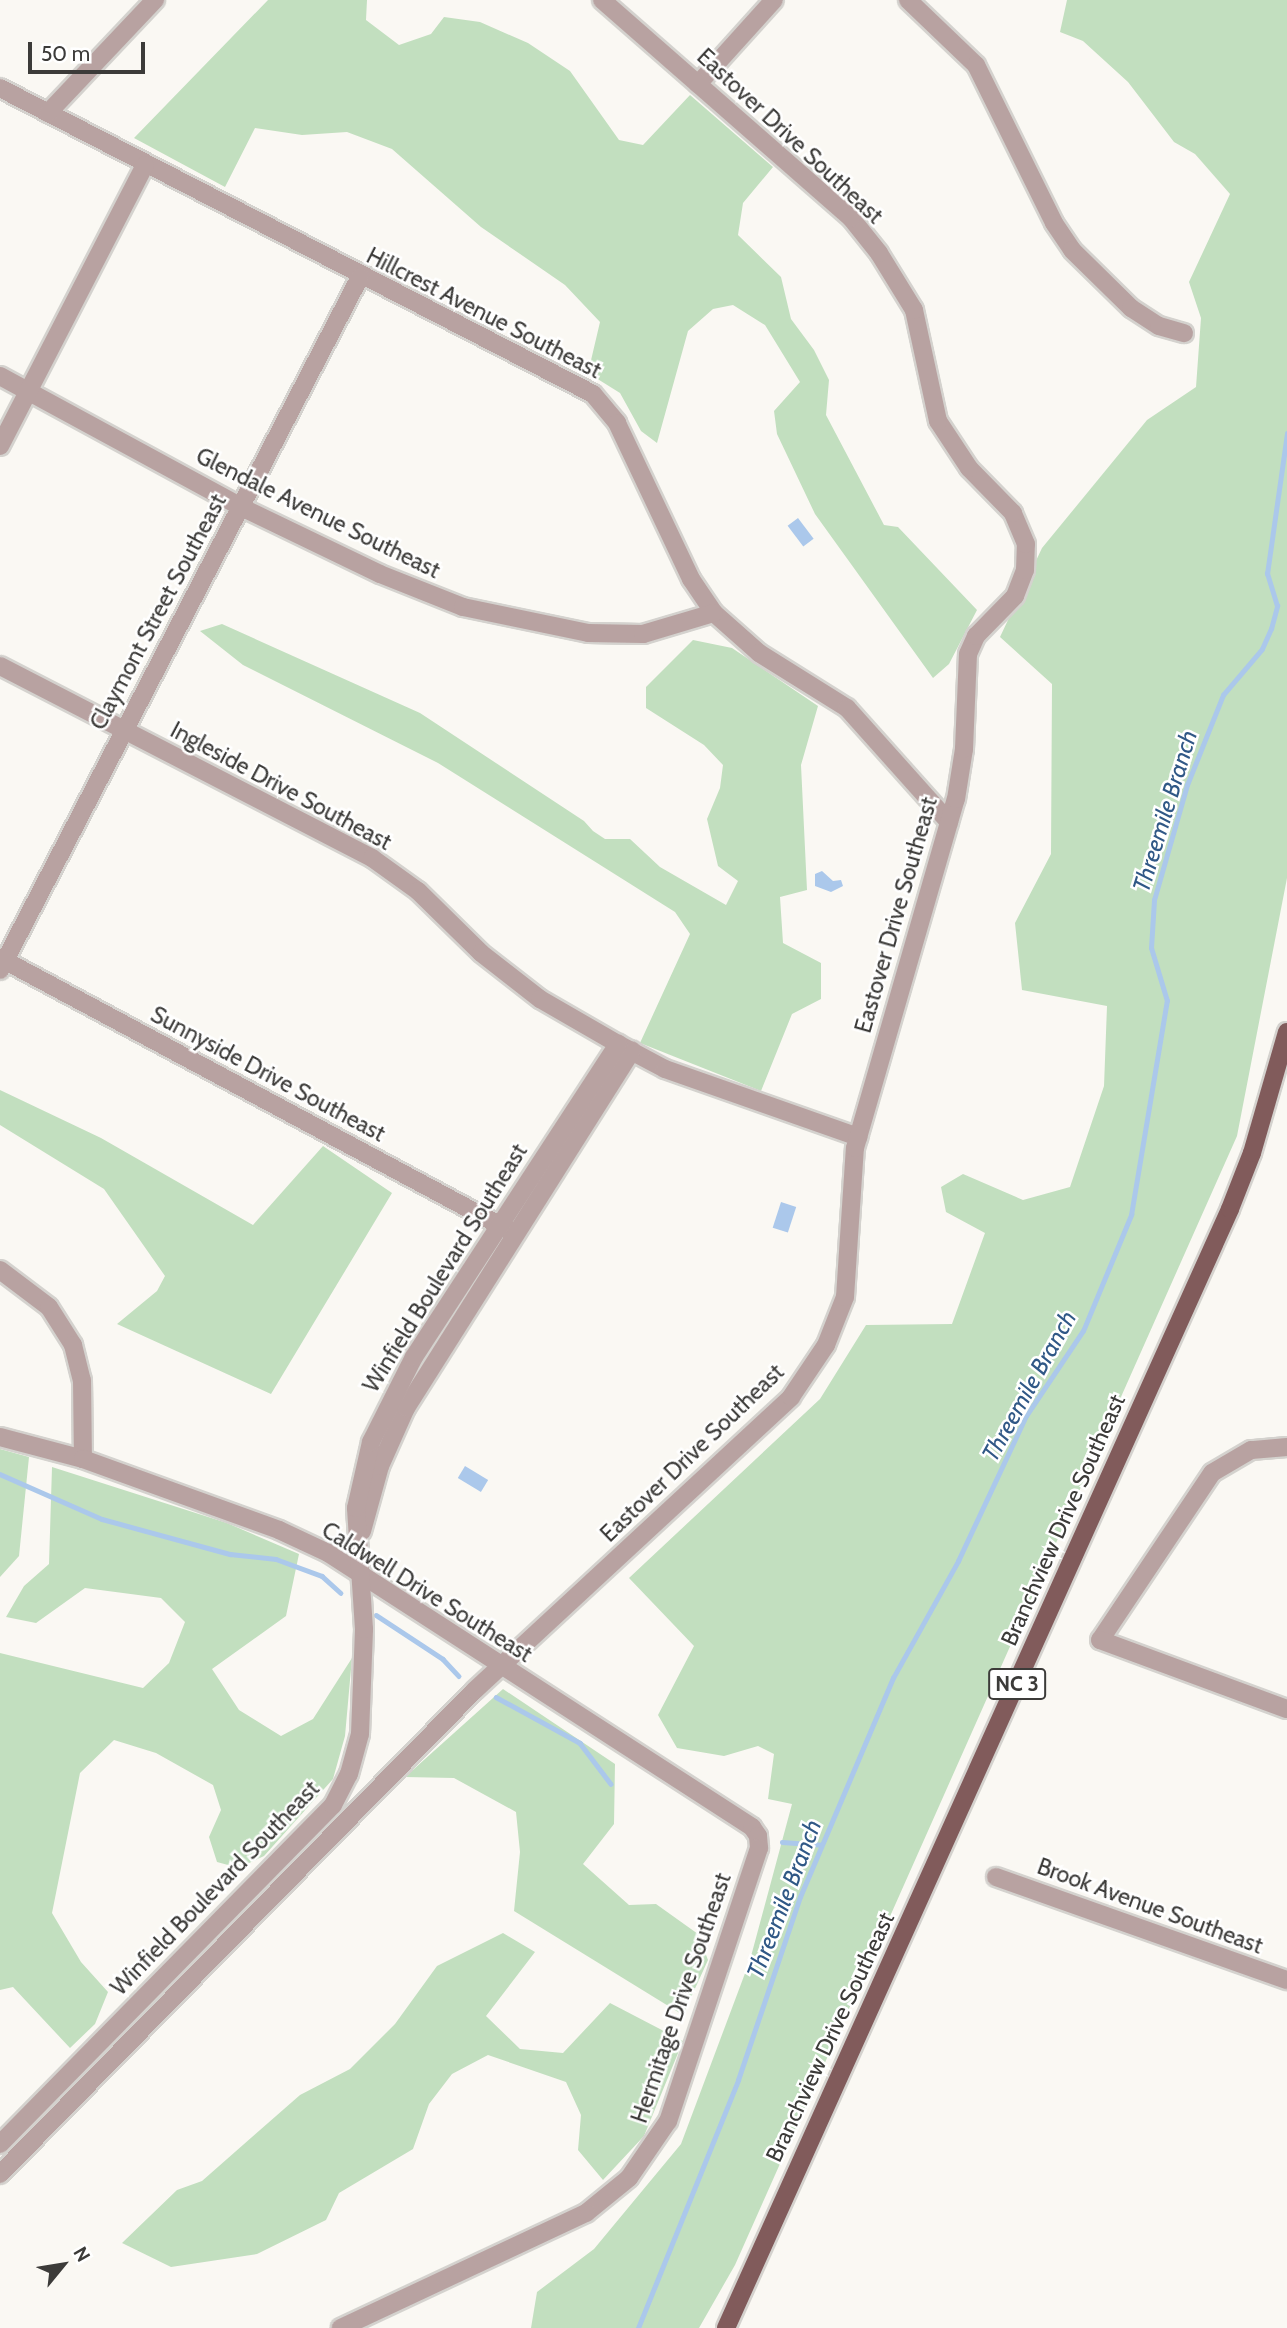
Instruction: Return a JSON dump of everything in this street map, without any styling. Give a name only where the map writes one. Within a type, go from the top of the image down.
[{"type":"main road","name":"Branchview Drive Southeast","points":[[726,2328],[1230,1209],[1256,1141],[1287,1032]]},
{"type":"street","points":[[48,113],[155,0]]},
{"type":"street","name":"Eastover Drive Southeast","points":[[347,1820],[500,1667],[774,1414],[810,1373],[845,1297],[858,1137],[949,822],[964,749],[968,654],[976,636],[1015,596],[1025,570],[1023,532],[1013,513],[956,451],[938,421],[914,310],[879,253],[851,218],[602,0]]},
{"type":"street","points":[[698,84],[774,0]]},
{"type":"street","points":[[908,0],[976,65],[1054,223],[1072,250],[1132,308],[1159,326],[1184,333]]},
{"type":"street","name":"Hillcrest Avenue Southeast","points":[[0,88],[360,277],[593,394],[617,423],[691,579],[714,613],[759,653],[847,708],[949,822]]},
{"type":"street","points":[[0,446],[145,164]]},
{"type":"street","name":"Claymont Street Southeast","points":[[2,963],[360,277]]},
{"type":"street","name":"Glendale Avenue Southeast","points":[[0,376],[241,507],[428,595],[539,626],[643,634],[714,613]]},
{"type":"street","name":"Ingleside Drive Southeast","points":[[0,666],[372,858],[418,891],[481,953],[540,999],[665,1069],[858,1137]]},
{"type":"street","name":"Sunnyside Drive Southeast","points":[[2,963],[507,1229]]},
{"type":"street","name":"Winfield Boulevard Southeast","points":[[0,2144],[333,1805],[349,1774],[360,1734],[361,1534],[394,1432],[507,1229],[625,1047]]},
{"type":"street","points":[[0,1270],[49,1307],[73,1345],[82,1380],[83,1459]]},
{"type":"street","name":"Caldwell Drive Southeast","points":[[0,1437],[83,1459],[279,1530],[362,1575],[500,1667],[752,1827],[758,1836]]},
{"type":"street","points":[[1287,1447],[1251,1450],[1212,1473],[1100,1640],[1287,1709]]},
{"type":"street","name":"Winfield Boulevard Southeast","points":[[0,2174],[347,1820]]},
{"type":"street","name":"Hermitage Drive Southeast","points":[[341,2328],[586,2213],[629,2178],[668,2122],[759,1848],[758,1836]]},
{"type":"street","name":"Brook Avenue Southeast","points":[[996,1877],[1287,1980]]},
{"type":"green space","points":[[268,0],[367,0],[366,20],[399,45],[431,34],[444,17],[480,22],[528,43],[570,71],[619,140],[643,145],[690,95],[773,167],[743,203],[738,235],[781,277],[791,319],[814,350],[829,380],[826,415],[884,525],[898,527],[977,610],[949,664],[933,678],[815,514],[777,434],[774,411],[800,382],[765,325],[733,305],[713,309],[688,331],[657,443],[641,431],[620,393],[588,373],[600,322],[565,285],[481,227],[392,149],[347,132],[302,135],[255,128],[225,187],[134,138]]},
{"type":"green space","points":[[1067,0],[1287,0],[1287,878],[1237,1136],[735,2265],[699,2328],[531,2328],[537,2292],[594,2249],[681,2144],[750,1960],[792,1804],[768,1799],[774,1754],[758,1746],[724,1756],[677,1748],[658,1715],[694,1646],[629,1578],[820,1399],[866,1325],[952,1324],[985,1233],[946,1212],[941,1187],[963,1174],[1023,1200],[1070,1187],[1104,1086],[1107,1006],[1022,990],[1015,923],[1051,854],[1052,684],[1000,637],[1042,548],[1147,420],[1196,387],[1201,318],[1189,282],[1230,194],[1195,154],[1174,142],[1128,82],[1083,41],[1060,32]]},
{"type":"green space","points":[[222,624],[420,713],[584,821],[605,839],[630,839],[660,867],[726,905],[738,881],[718,866],[707,819],[720,788],[723,765],[704,745],[646,708],[646,687],[693,640],[732,648],[818,706],[801,765],[807,890],[780,897],[783,943],[821,963],[821,999],[792,1014],[761,1091],[640,1043],[690,934],[675,912],[438,763],[243,665],[200,631]]},
{"type":"green space","points":[[0,1090],[101,1138],[253,1225],[323,1146],[392,1193],[271,1394],[117,1324],[157,1291],[165,1276],[104,1189],[0,1125]]},
{"type":"green space","points":[[0,1449],[29,1457],[19,1556],[0,1577]]},
{"type":"green space","points":[[52,1467],[227,1523],[299,1554],[286,1616],[212,1669],[239,1710],[281,1736],[313,1719],[352,1658],[345,1736],[333,1779],[264,1856],[239,1868],[217,1862],[209,1837],[221,1810],[213,1785],[156,1753],[114,1740],[80,1773],[52,1913],[81,1962],[108,1992],[95,2024],[70,2048],[13,1987],[0,1990],[0,1653],[143,1688],[169,1663],[185,1622],[161,1598],[85,1588],[36,1623],[6,1617],[24,1586],[49,1564]]},
{"type":"green space","points":[[503,1689],[615,1764],[614,1824],[583,1864],[629,1905],[656,1904],[698,1934],[708,1960],[683,2015],[514,1911],[520,1852],[516,1812],[454,1778],[405,1777]]},
{"type":"green space","points":[[503,1933],[535,1952],[486,2016],[520,2049],[563,2053],[610,2003],[683,2041],[644,2136],[603,2180],[578,2150],[581,2115],[566,2082],[488,2055],[452,2074],[429,2104],[413,2149],[339,2193],[326,2220],[257,2254],[171,2267],[122,2243],[177,2190],[202,2181],[300,2095],[350,2069],[395,2024],[437,1966]]},
{"type":"water","points":[[798,518],[814,539],[803,547],[788,526]]},
{"type":"water","points":[[822,871],[833,881],[841,880],[843,886],[831,892],[815,886],[815,874]]},
{"type":"water","points":[[781,1202],[796,1207],[788,1233],[773,1228]]},
{"type":"water","points":[[465,1466],[488,1480],[481,1492],[458,1478]]},
{"type":"waterway","name":"Threemile Branch","points":[[638,2328],[738,2080],[800,1897],[893,1678],[958,1561],[1026,1416],[1083,1331],[1131,1215],[1167,1001],[1151,948],[1154,900],[1187,785],[1223,695],[1262,649],[1271,629],[1277,606],[1267,574],[1287,433]]},
{"type":"waterway","points":[[0,1474],[102,1519],[230,1554],[276,1559],[322,1576],[341,1593]]},
{"type":"waterway","points":[[376,1615],[443,1659],[459,1676]]},
{"type":"waterway","points":[[496,1697],[580,1743],[611,1784]]},
{"type":"waterway","points":[[782,1842],[821,1845]]}]
